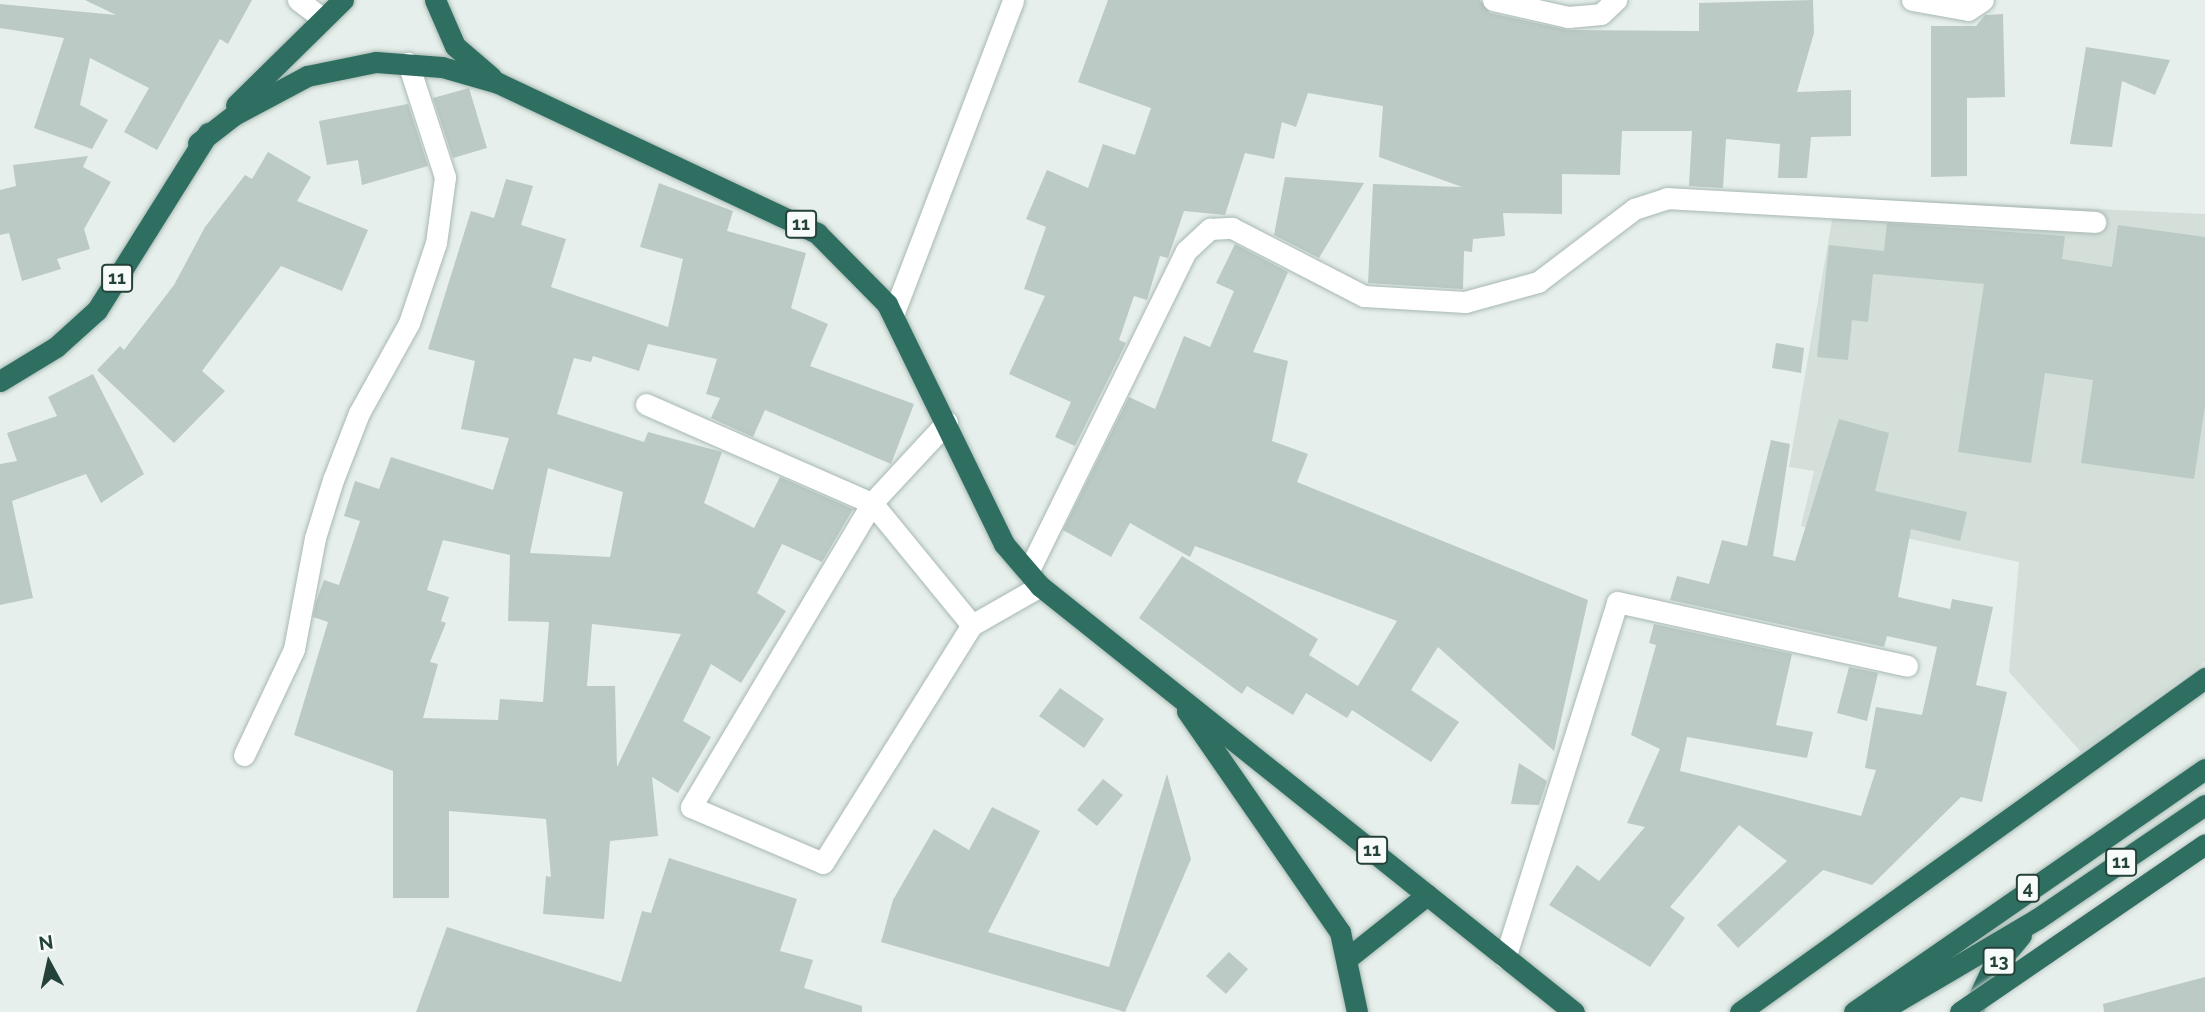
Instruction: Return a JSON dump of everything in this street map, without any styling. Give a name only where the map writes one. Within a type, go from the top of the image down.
[{"type":"highway","name":"11","points":[[0,381],[56,347],[97,310],[198,143],[343,0]]},
{"type":"highway","points":[[435,0],[455,46],[498,83]]},
{"type":"highway","name":"11","points":[[198,143],[234,115],[307,76],[344,66],[408,63],[498,83],[817,233],[858,270],[893,315],[947,422],[1003,544],[1034,579],[1574,1012]]},
{"type":"highway","points":[[1740,1012],[2205,678]]},
{"type":"highway","points":[[1170,688],[1321,900],[1349,957],[1357,1012]]},
{"type":"highway","name":"4","points":[[1854,1012],[2205,769]]},
{"type":"highway","name":"11","points":[[1879,1012],[2037,919],[2205,805]]},
{"type":"highway","points":[[1961,1012],[2205,844]]},
{"type":"highway","points":[[1349,957],[1427,895]]},
{"type":"highway","name":"13","points":[[1972,1012],[1990,973],[2037,919]]},
{"type":"street","points":[[298,0],[323,19]]},
{"type":"street","points":[[893,315],[1013,0]]},
{"type":"street","points":[[1493,0],[1568,17],[1601,14],[1616,0]]},
{"type":"street","points":[[1912,0],[1968,10],[1983,0]]},
{"type":"street","points":[[244,755],[294,649],[333,480],[359,413],[409,323],[436,243],[445,177],[408,63]]},
{"type":"street","points":[[947,422],[872,503],[691,807],[823,863],[972,625],[1034,579],[1186,251],[1210,229],[1232,228],[1364,296],[1465,302],[1538,282],[1634,209],[1667,198],[2095,222]]},
{"type":"street","points":[[646,404],[872,503],[972,625]]},
{"type":"street","points":[[1505,958],[1617,602],[1907,666]]},
{"type":"shaded area","points":[[1836,197],[2205,214],[2205,662],[2081,752],[2009,672],[2019,562],[1835,523],[1831,534],[1801,526],[1814,471],[1789,467]]},
{"type":"building","points":[[85,0],[252,0],[228,44],[220,39],[157,150],[124,132],[149,88],[90,58],[80,105],[108,120],[92,149],[34,128],[64,38],[0,28],[0,4],[116,15]]},
{"type":"building","points":[[1108,0],[1480,0],[1490,13],[1568,30],[1699,31],[1699,3],[1813,0],[1814,33],[1797,92],[1851,90],[1851,136],[1811,137],[1807,178],[1778,178],[1780,144],[1726,139],[1723,188],[1689,186],[1692,131],[1622,131],[1620,175],[1562,174],[1562,214],[1503,213],[1505,236],[1473,239],[1472,252],[1464,251],[1463,289],[1368,283],[1373,184],[1462,187],[1379,157],[1383,106],[1308,93],[1296,127],[1282,122],[1274,159],[1245,153],[1225,215],[1184,211],[1168,258],[1160,256],[1147,300],[1134,296],[1119,340],[1126,343],[1075,446],[1055,437],[1071,402],[1009,374],[1045,296],[1024,289],[1046,227],[1026,219],[1047,170],[1088,188],[1103,144],[1135,155],[1151,108],[1078,82]]},
{"type":"building","points":[[2003,14],[2005,97],[1967,98],[1967,176],[1931,177],[1931,26],[1976,26],[1985,15]]},
{"type":"building","points":[[2086,47],[2170,60],[2155,95],[2122,81],[2112,147],[2070,144]]},
{"type":"building","points":[[469,88],[487,148],[453,158],[433,98]]},
{"type":"building","points":[[408,104],[428,166],[362,185],[358,160],[327,165],[319,121]]},
{"type":"building","points":[[268,152],[311,177],[297,201],[368,230],[342,291],[281,266],[202,371],[225,391],[174,443],[97,370],[120,346],[124,350],[174,285],[205,227],[245,175],[252,179]]},
{"type":"building","points":[[88,156],[83,167],[111,182],[84,229],[90,249],[57,259],[61,269],[22,281],[9,233],[0,235],[0,190],[16,186],[13,165]]},
{"type":"building","points":[[1285,177],[1364,183],[1319,258],[1274,235]]},
{"type":"building","points":[[506,179],[533,186],[521,225],[566,239],[551,287],[668,327],[683,259],[640,247],[659,183],[733,211],[727,231],[806,253],[791,308],[828,324],[810,366],[914,404],[891,464],[765,410],[753,437],[711,418],[720,398],[706,394],[717,359],[648,344],[639,371],[593,356],[591,362],[574,358],[557,414],[644,442],[648,432],[722,452],[704,503],[754,528],[780,477],[853,509],[822,562],[782,544],[757,593],[786,611],[741,683],[711,664],[683,721],[711,737],[678,793],[652,777],[658,836],[610,841],[604,919],[543,914],[546,876],[551,877],[546,819],[449,811],[449,898],[393,898],[393,771],[294,735],[328,622],[313,617],[316,602],[324,580],[339,585],[360,521],[344,516],[355,481],[379,489],[391,457],[493,490],[509,438],[461,429],[475,361],[428,349],[471,211],[494,218]],"holes":[[[548,468],[623,492],[610,557],[530,553]],[[443,540],[510,555],[508,621],[549,622],[543,702],[500,699],[498,720],[423,718],[438,664],[430,662],[446,623],[441,621],[449,597],[427,590]],[[592,624],[681,634],[617,767],[615,686],[587,686]]]},
{"type":"building","points":[[1887,223],[2065,236],[2062,259],[2112,267],[2118,225],[2205,237],[2205,406],[2194,479],[2081,463],[2093,380],[2045,373],[2031,463],[1958,452],[1984,284],[1873,274],[1868,322],[1852,320],[1848,360],[1817,357],[1829,245],[1884,251]]},
{"type":"building","points":[[1235,244],[1288,272],[1253,352],[1288,361],[1272,441],[1308,454],[1297,482],[1588,600],[1554,751],[1438,647],[1411,690],[1459,722],[1431,762],[1352,710],[1347,718],[1306,693],[1293,715],[1247,686],[1242,694],[1139,618],[1182,556],[1318,639],[1309,655],[1358,686],[1397,621],[1195,546],[1190,557],[1130,523],[1111,557],[1063,530],[1129,397],[1155,409],[1184,336],[1210,347],[1234,291],[1216,283]]},
{"type":"building","points":[[1776,343],[1804,348],[1801,373],[1772,368]]},
{"type":"building","points":[[93,374],[144,474],[101,503],[86,474],[12,501],[33,598],[0,605],[0,464],[17,461],[7,433],[57,416],[48,397]]},
{"type":"building","points":[[1839,419],[1889,433],[1875,491],[1967,512],[1960,541],[1911,529],[1898,597],[1950,609],[1952,599],[1993,607],[1976,685],[2007,692],[1982,802],[1961,797],[1872,885],[1823,870],[1738,948],[1717,925],[1787,861],[1739,825],[1670,907],[1685,918],[1650,967],[1549,905],[1577,865],[1599,881],[1645,827],[1627,823],[1660,749],[1631,735],[1656,645],[1649,643],[1654,624],[1792,654],[1776,725],[1813,732],[1807,758],[1687,737],[1680,771],[1861,816],[1876,770],[1865,768],[1876,707],[1922,715],[1937,647],[1887,636],[1884,647],[1670,600],[1677,576],[1709,584],[1722,540],[1747,546],[1771,440],[1790,444],[1773,556],[1795,561]]},
{"type":"building","points":[[1849,667],[1878,673],[1867,721],[1837,713]]},
{"type":"building","points":[[1060,688],[1104,719],[1084,748],[1039,716]]},
{"type":"building","points":[[1519,763],[1547,781],[1539,805],[1511,804]]},
{"type":"building","points":[[1167,774],[1191,859],[1125,1012],[881,942],[893,900],[934,829],[969,850],[992,807],[1040,831],[988,932],[1109,967]]},
{"type":"building","points":[[1103,779],[1123,795],[1097,826],[1077,810]]},
{"type":"building","points":[[669,858],[797,899],[780,951],[813,960],[804,988],[862,1006],[862,1012],[416,1012],[447,927],[621,982],[642,911],[651,913]]},
{"type":"building","points":[[1229,952],[1248,969],[1226,994],[1206,976]]},
{"type":"building","points":[[2205,977],[2205,1012],[2104,1012],[2103,1004]]}]
